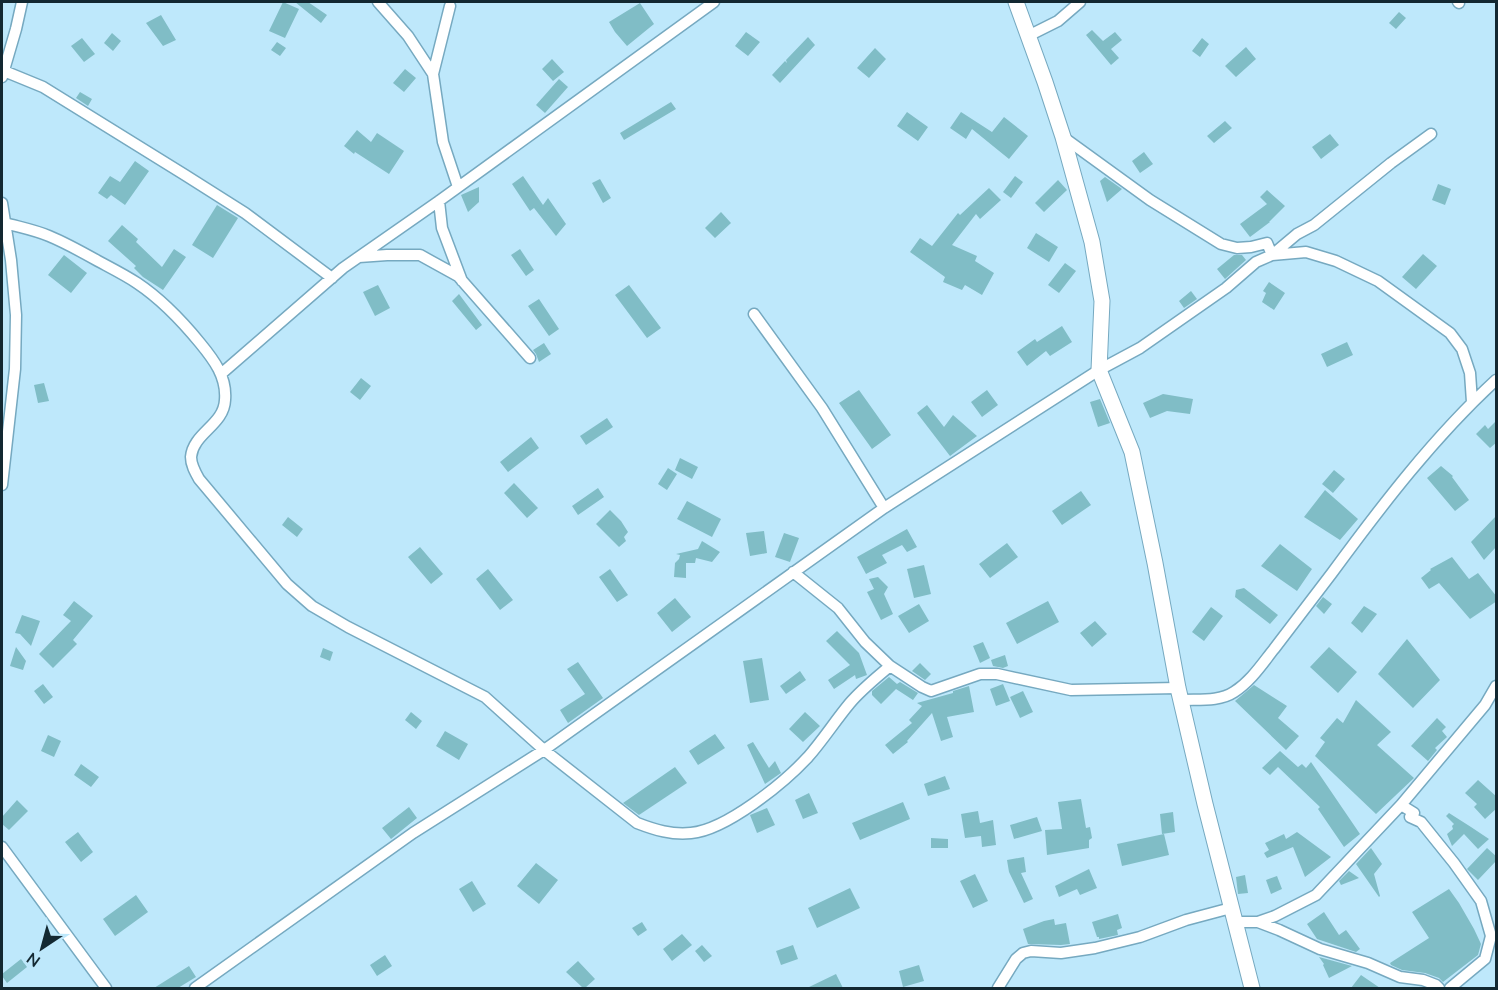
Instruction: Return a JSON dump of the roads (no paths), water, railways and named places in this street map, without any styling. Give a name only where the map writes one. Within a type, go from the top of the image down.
[{"type":"main road","points":[[1016,2],[1063,136],[1092,242],[1102,301],[1098,370],[1132,452],[1180,694],[1205,804],[1252,988]]},
{"type":"street","points":[[22,2],[3,74],[43,87],[141,147],[245,213],[332,278]]},
{"type":"street","points":[[378,2],[408,36],[433,74]]},
{"type":"street","points":[[221,374],[359,257],[714,2]]},
{"type":"street","points":[[1028,36],[1058,21],[1080,2]]},
{"type":"street","points":[[450,6],[433,74],[442,142],[458,187]]},
{"type":"street","points":[[195,988],[413,833],[544,750],[884,508],[1098,370],[1140,348],[1226,288],[1256,262],[1272,255],[1297,234],[1314,225],[1431,134]]},
{"type":"street","points":[[1063,136],[1150,200],[1221,244],[1237,248],[1267,243],[1272,255]]},
{"type":"street","points":[[439,201],[442,228],[463,282]]},
{"type":"street","points":[[2,203],[11,260],[16,315],[15,369],[2,485]]},
{"type":"street","points":[[5,223],[48,235],[76,248],[138,284],[165,306],[195,336],[221,374],[225,383],[225,402],[221,415],[199,438],[194,448],[191,458],[194,468],[199,479],[287,584],[312,606],[348,627],[485,696],[544,750],[638,823],[654,830],[674,834],[692,833],[710,829],[752,806],[794,772],[857,696],[890,666]]},
{"type":"street","points":[[1272,255],[1306,252],[1336,261],[1378,281],[1450,333],[1462,349],[1470,373],[1472,402]]},
{"type":"street","points":[[359,257],[420,255],[458,276],[530,358]]},
{"type":"street","points":[[754,314],[822,408],[884,508]]},
{"type":"street","points":[[793,572],[838,608],[865,642],[890,666],[931,691],[980,674],[997,674],[1071,690],[1180,694],[1220,698],[1232,694],[1247,683],[1371,520],[1432,445],[1472,402],[1497,380]]},
{"type":"street","points":[[1258,922],[1316,895],[1401,805],[1485,705],[1497,686]]},
{"type":"street","points":[[1401,805],[1414,813],[1410,817],[1421,822],[1481,901],[1491,936],[1485,959],[1450,988]]},
{"type":"street","points":[[2,847],[106,988]]},
{"type":"street","points":[[998,988],[1016,959],[1023,953],[1095,948],[1140,937],[1186,921],[1233,915],[1279,930],[1320,950],[1368,963],[1400,977],[1423,980],[1439,988]]}]
